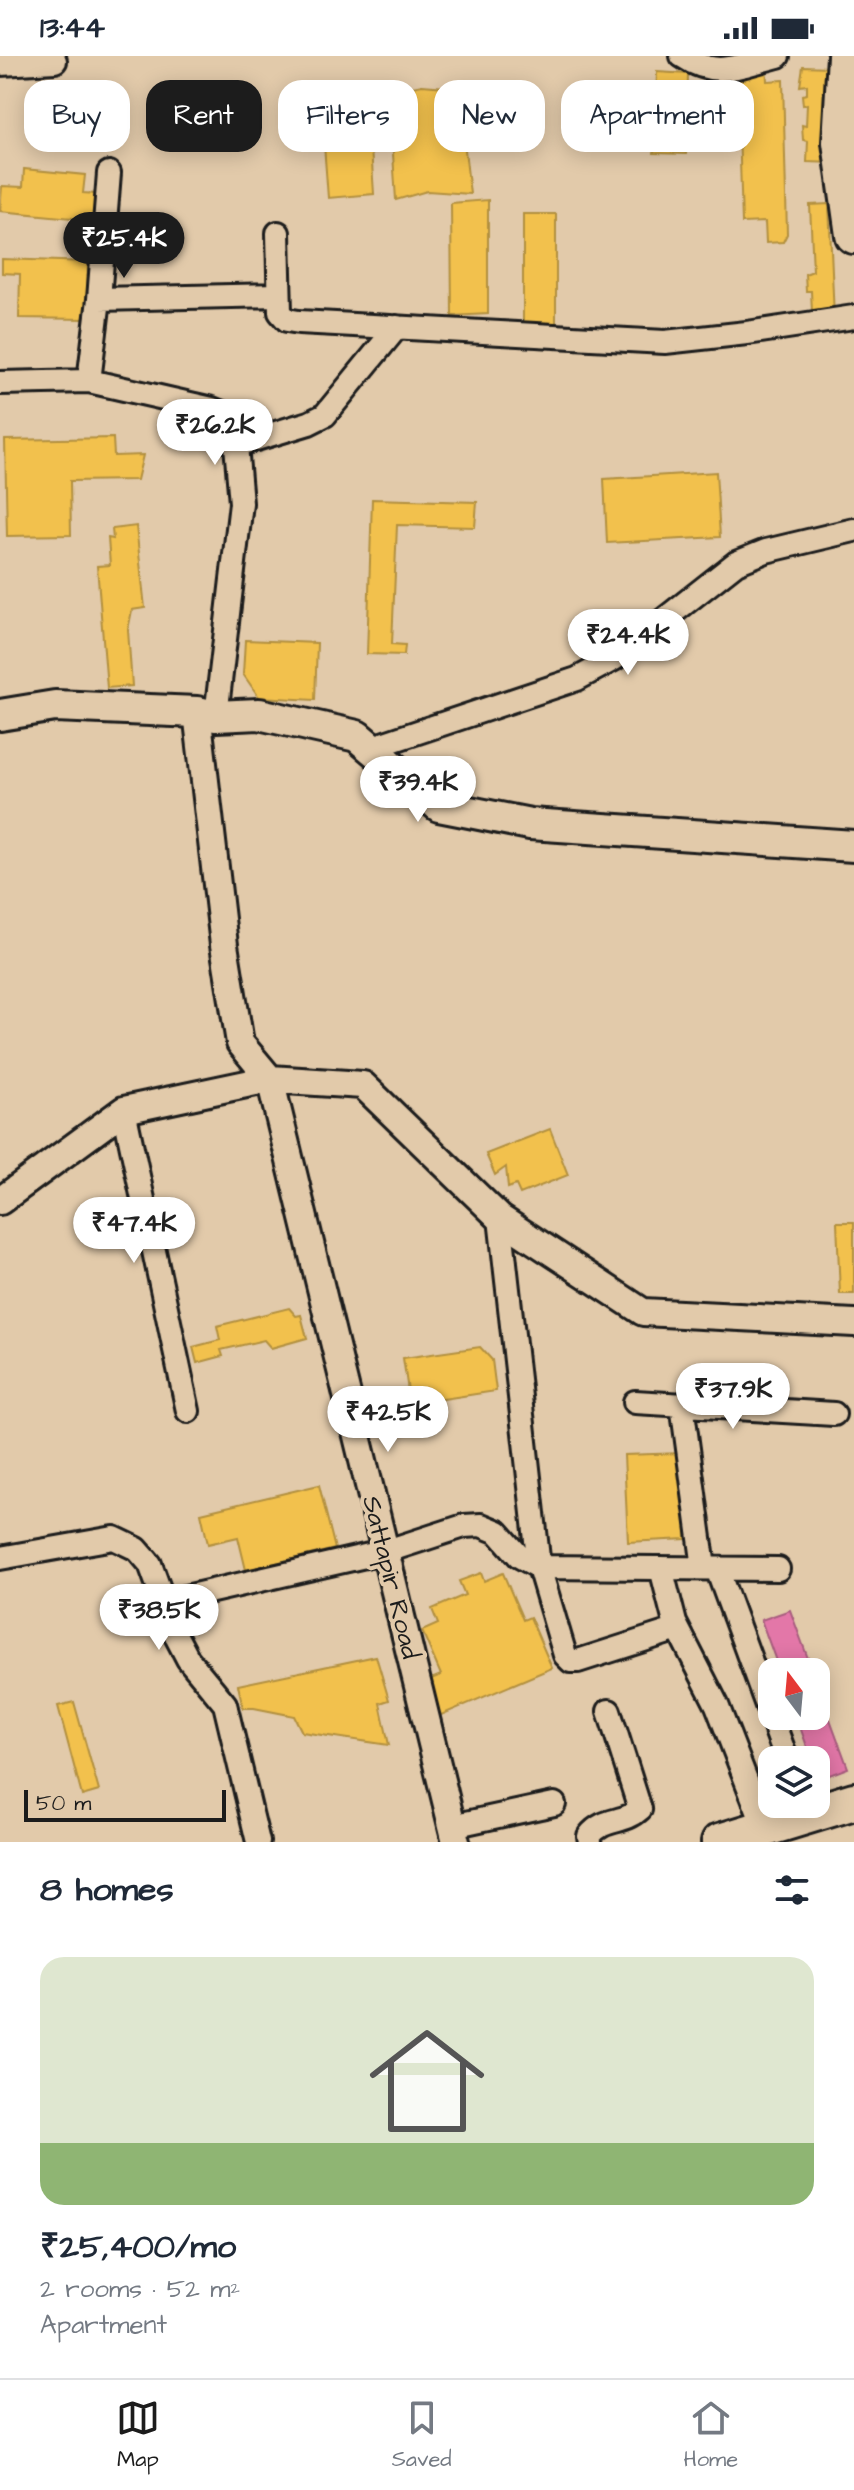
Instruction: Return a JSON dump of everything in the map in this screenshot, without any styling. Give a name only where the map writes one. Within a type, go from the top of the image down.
[{"type":"highway","points":[[846,56],[841,142],[854,235]]},
{"type":"highway","points":[[830,1806],[854,1801]]},
{"type":"highway","points":[[720,1842],[765,1829],[789,1818]]},
{"type":"main road","points":[[0,715],[55,706],[259,714],[357,736],[439,806],[530,824],[854,846]]},
{"type":"street","points":[[682,56],[705,69],[722,70],[778,56]]},
{"type":"street","points":[[0,64],[55,61]]},
{"type":"street","points":[[89,381],[109,173]]},
{"type":"street","points":[[278,233],[278,295],[280,312],[287,320],[665,342],[854,317]]},
{"type":"street","points":[[99,299],[278,295]]},
{"type":"street","points":[[236,445],[309,423],[325,415],[397,327]]},
{"type":"street","points":[[0,383],[89,381],[212,409],[229,416],[236,445],[241,503],[206,714],[224,945],[240,1043],[270,1079]]},
{"type":"street","points":[[370,748],[577,679],[614,659],[736,563],[766,551],[854,530]]},
{"type":"street","points":[[0,1201],[124,1110],[270,1079],[363,1085],[500,1218],[643,1312],[854,1323]]},
{"type":"street","name":"Sattapir Road","points":[[270,1079],[454,1834]]},
{"type":"street","points":[[124,1110],[188,1411]]},
{"type":"street","points":[[500,1218],[539,1567],[565,1655],[571,1661],[578,1661],[678,1629]]},
{"type":"street","points":[[635,1402],[834,1414]]},
{"type":"street","points":[[682,1404],[711,1568],[781,1746]]},
{"type":"street","points":[[164,1602],[387,1551],[464,1526],[481,1525],[498,1532],[519,1556],[539,1567],[778,1569]]},
{"type":"street","points":[[0,1558],[114,1538],[137,1549],[150,1564],[188,1659],[225,1704],[258,1842]]},
{"type":"street","points":[[661,1568],[678,1629],[717,1705],[765,1829]]},
{"type":"street","points":[[590,1842],[589,1836],[597,1826],[634,1815],[640,1809],[609,1711]]},
{"type":"street","points":[[454,1834],[554,1804]]},
{"type":"building: Homes","points":[[766,65],[767,81],[783,80],[787,234],[783,242],[766,243],[765,222],[742,223],[740,152],[754,152],[754,80],[737,80],[737,66]]},
{"type":"building: Homes","points":[[803,66],[829,67],[834,163],[807,162],[808,141],[803,140],[802,125],[806,126],[807,104],[803,105],[802,95],[807,94],[807,85],[800,86]]},
{"type":"building: Homes","points":[[657,72],[688,74],[688,80],[657,80]]},
{"type":"building: Homes","points":[[418,86],[434,86],[434,152],[465,152],[470,194],[427,191],[396,200],[393,152],[418,152]]},
{"type":"building: Homes","points":[[325,152],[371,152],[374,194],[328,198]]},
{"type":"building: Homes","points":[[654,152],[686,152],[686,154]]},
{"type":"building: Homes","points":[[24,169],[85,175],[83,193],[96,194],[93,220],[0,211],[2,186],[23,187]]},
{"type":"building: Homes","points":[[488,200],[488,314],[452,316],[451,203]]},
{"type":"building: Homes","points":[[829,204],[834,317],[808,318],[808,312],[812,312],[811,291],[806,291],[805,274],[813,271],[810,205]]},
{"type":"building: Homes","points":[[523,214],[556,214],[556,329],[523,330]]},
{"type":"building: Homes","points":[[2,259],[88,262],[86,319],[19,318],[20,274],[2,273]]},
{"type":"building: Homes","points":[[113,438],[114,456],[143,455],[137,480],[70,481],[71,535],[7,536],[5,440]]},
{"type":"building: Homes","points":[[716,472],[720,537],[607,543],[604,479]]},
{"type":"building: Homes","points":[[372,499],[477,502],[475,527],[397,525],[392,644],[405,645],[404,655],[367,654]]},
{"type":"building: Homes","points":[[136,526],[145,608],[132,610],[128,630],[132,686],[107,688],[97,566],[110,565],[108,538],[113,539],[112,529]]},
{"type":"building: Homes","points":[[245,640],[317,643],[315,700],[259,697],[243,674]]},
{"type":"building: Homes","points":[[550,1129],[568,1175],[520,1194],[516,1185],[508,1188],[506,1167],[495,1175],[486,1154]]},
{"type":"building: Homes","points":[[837,1222],[854,1222],[854,1294],[840,1294]]},
{"type":"building: Homes","points":[[289,1308],[296,1316],[301,1315],[307,1338],[271,1348],[264,1340],[221,1350],[223,1356],[197,1363],[193,1347],[220,1340],[217,1326]]},
{"type":"building: Homes","points":[[480,1347],[492,1360],[496,1391],[410,1404],[403,1358]]},
{"type":"building: Homes","points":[[683,1453],[686,1539],[628,1542],[624,1455]]},
{"type":"building: Homes","points":[[319,1485],[335,1549],[246,1570],[238,1537],[208,1544],[201,1513]]},
{"type":"building: Homes","points":[[481,1573],[484,1581],[503,1573],[523,1620],[530,1617],[552,1668],[434,1718],[419,1684],[441,1675],[422,1631],[438,1624],[432,1609],[465,1595],[459,1581]]},
{"type":"building: Homes","points":[[376,1656],[389,1700],[380,1703],[389,1745],[302,1732],[294,1716],[243,1708],[238,1685]]},
{"type":"building: Homes","points":[[74,1702],[99,1791],[82,1796],[58,1706]]},
{"type":"building: Health","points":[[790,1610],[808,1658],[775,1658],[761,1620]]},
{"type":"building: Health","points":[[830,1719],[848,1768],[830,1775],[830,1746],[807,1746],[801,1730],[830,1730]]}]
